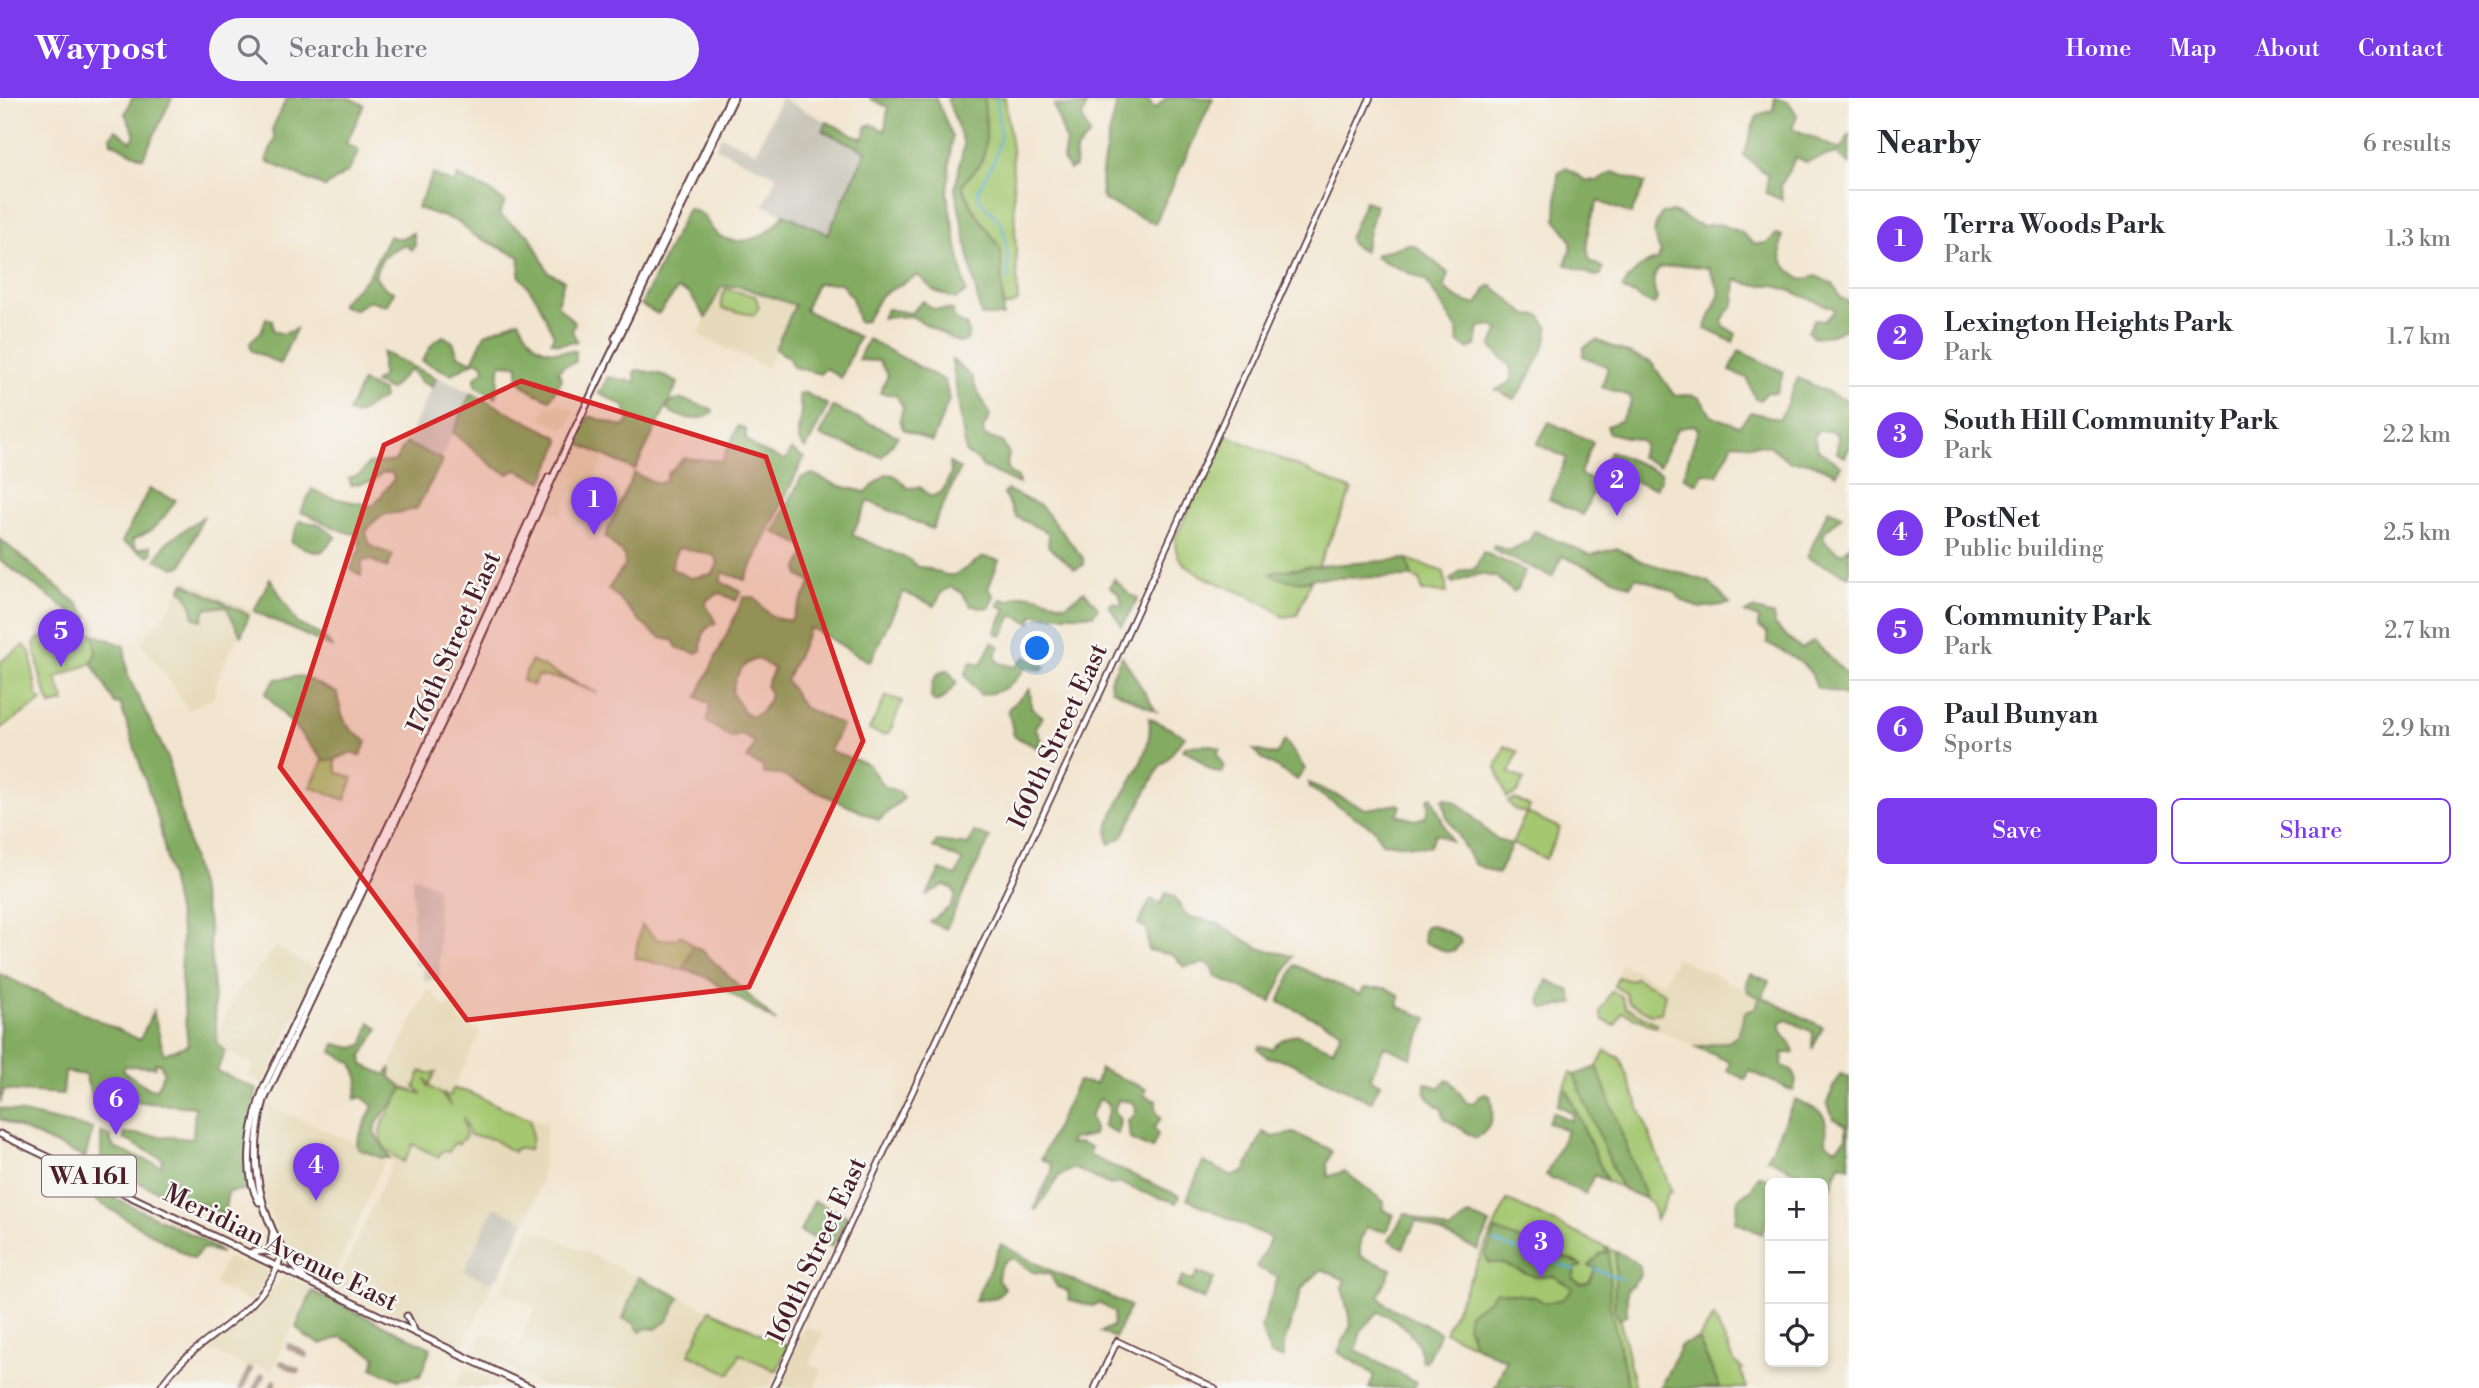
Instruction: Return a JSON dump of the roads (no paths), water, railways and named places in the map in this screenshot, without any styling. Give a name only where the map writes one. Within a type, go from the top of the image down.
[{"type":"main road","name":"176th Street East","points":[[264,1209],[256,1197],[252,1173],[253,1126],[264,1087],[397,810],[614,340],[732,98]]},
{"type":"main road","name":"176th Street East","points":[[306,1280],[282,1250],[260,1194],[256,1146],[264,1100],[732,98]]},
{"type":"main road","name":"160th Street East","points":[[773,1388],[1101,690],[1370,98]]},
{"type":"main road","points":[[612,351],[614,340]]},
{"type":"main road","points":[[510,572],[521,539]]},
{"type":"main road","points":[[488,621],[499,586]]},
{"type":"main road","points":[[451,704],[463,669]]},
{"type":"main road","points":[[409,793],[418,764]]},
{"type":"main road","points":[[384,847],[397,810]]},
{"type":"main road","points":[[367,882],[374,858]]},
{"type":"main road","name":"Meridian Avenue East","points":[[0,1134],[531,1388]]},
{"type":"main road","points":[[252,1173],[260,1194]]},
{"type":"main road","points":[[244,1250],[263,1253],[270,1251],[273,1231]]},
{"type":"main road","points":[[160,1388],[183,1360],[259,1299],[278,1266],[282,1250]]},
{"type":"main road","points":[[407,1316],[416,1332]]},
{"type":"main road","name":"Meridian Avenue East","points":[[432,1340],[501,1371],[514,1380]]},
{"type":"main road","points":[[1095,1388],[1117,1341],[1215,1388]]},
{"type":"waterway","points":[[997,98],[1000,139],[996,157],[978,191],[979,199],[1002,224],[1008,255],[1008,282]]},
{"type":"waterway","points":[[1494,1242],[1576,1270]]},
{"type":"waterway","points":[[1594,1269],[1622,1279]]},
{"type":"place","name":"Lexington Heights Park","points":[[1617,516]]},
{"type":"place","name":"Terra Woods Park","points":[[594,535]]},
{"type":"place","name":"Community Park","points":[[61,667]]},
{"type":"place","name":"Paul Bunyan","points":[[116,1135]]},
{"type":"place","name":"PostNet","points":[[316,1201]]},
{"type":"place","name":"South Hill Community Park","points":[[1541,1278]]}]
